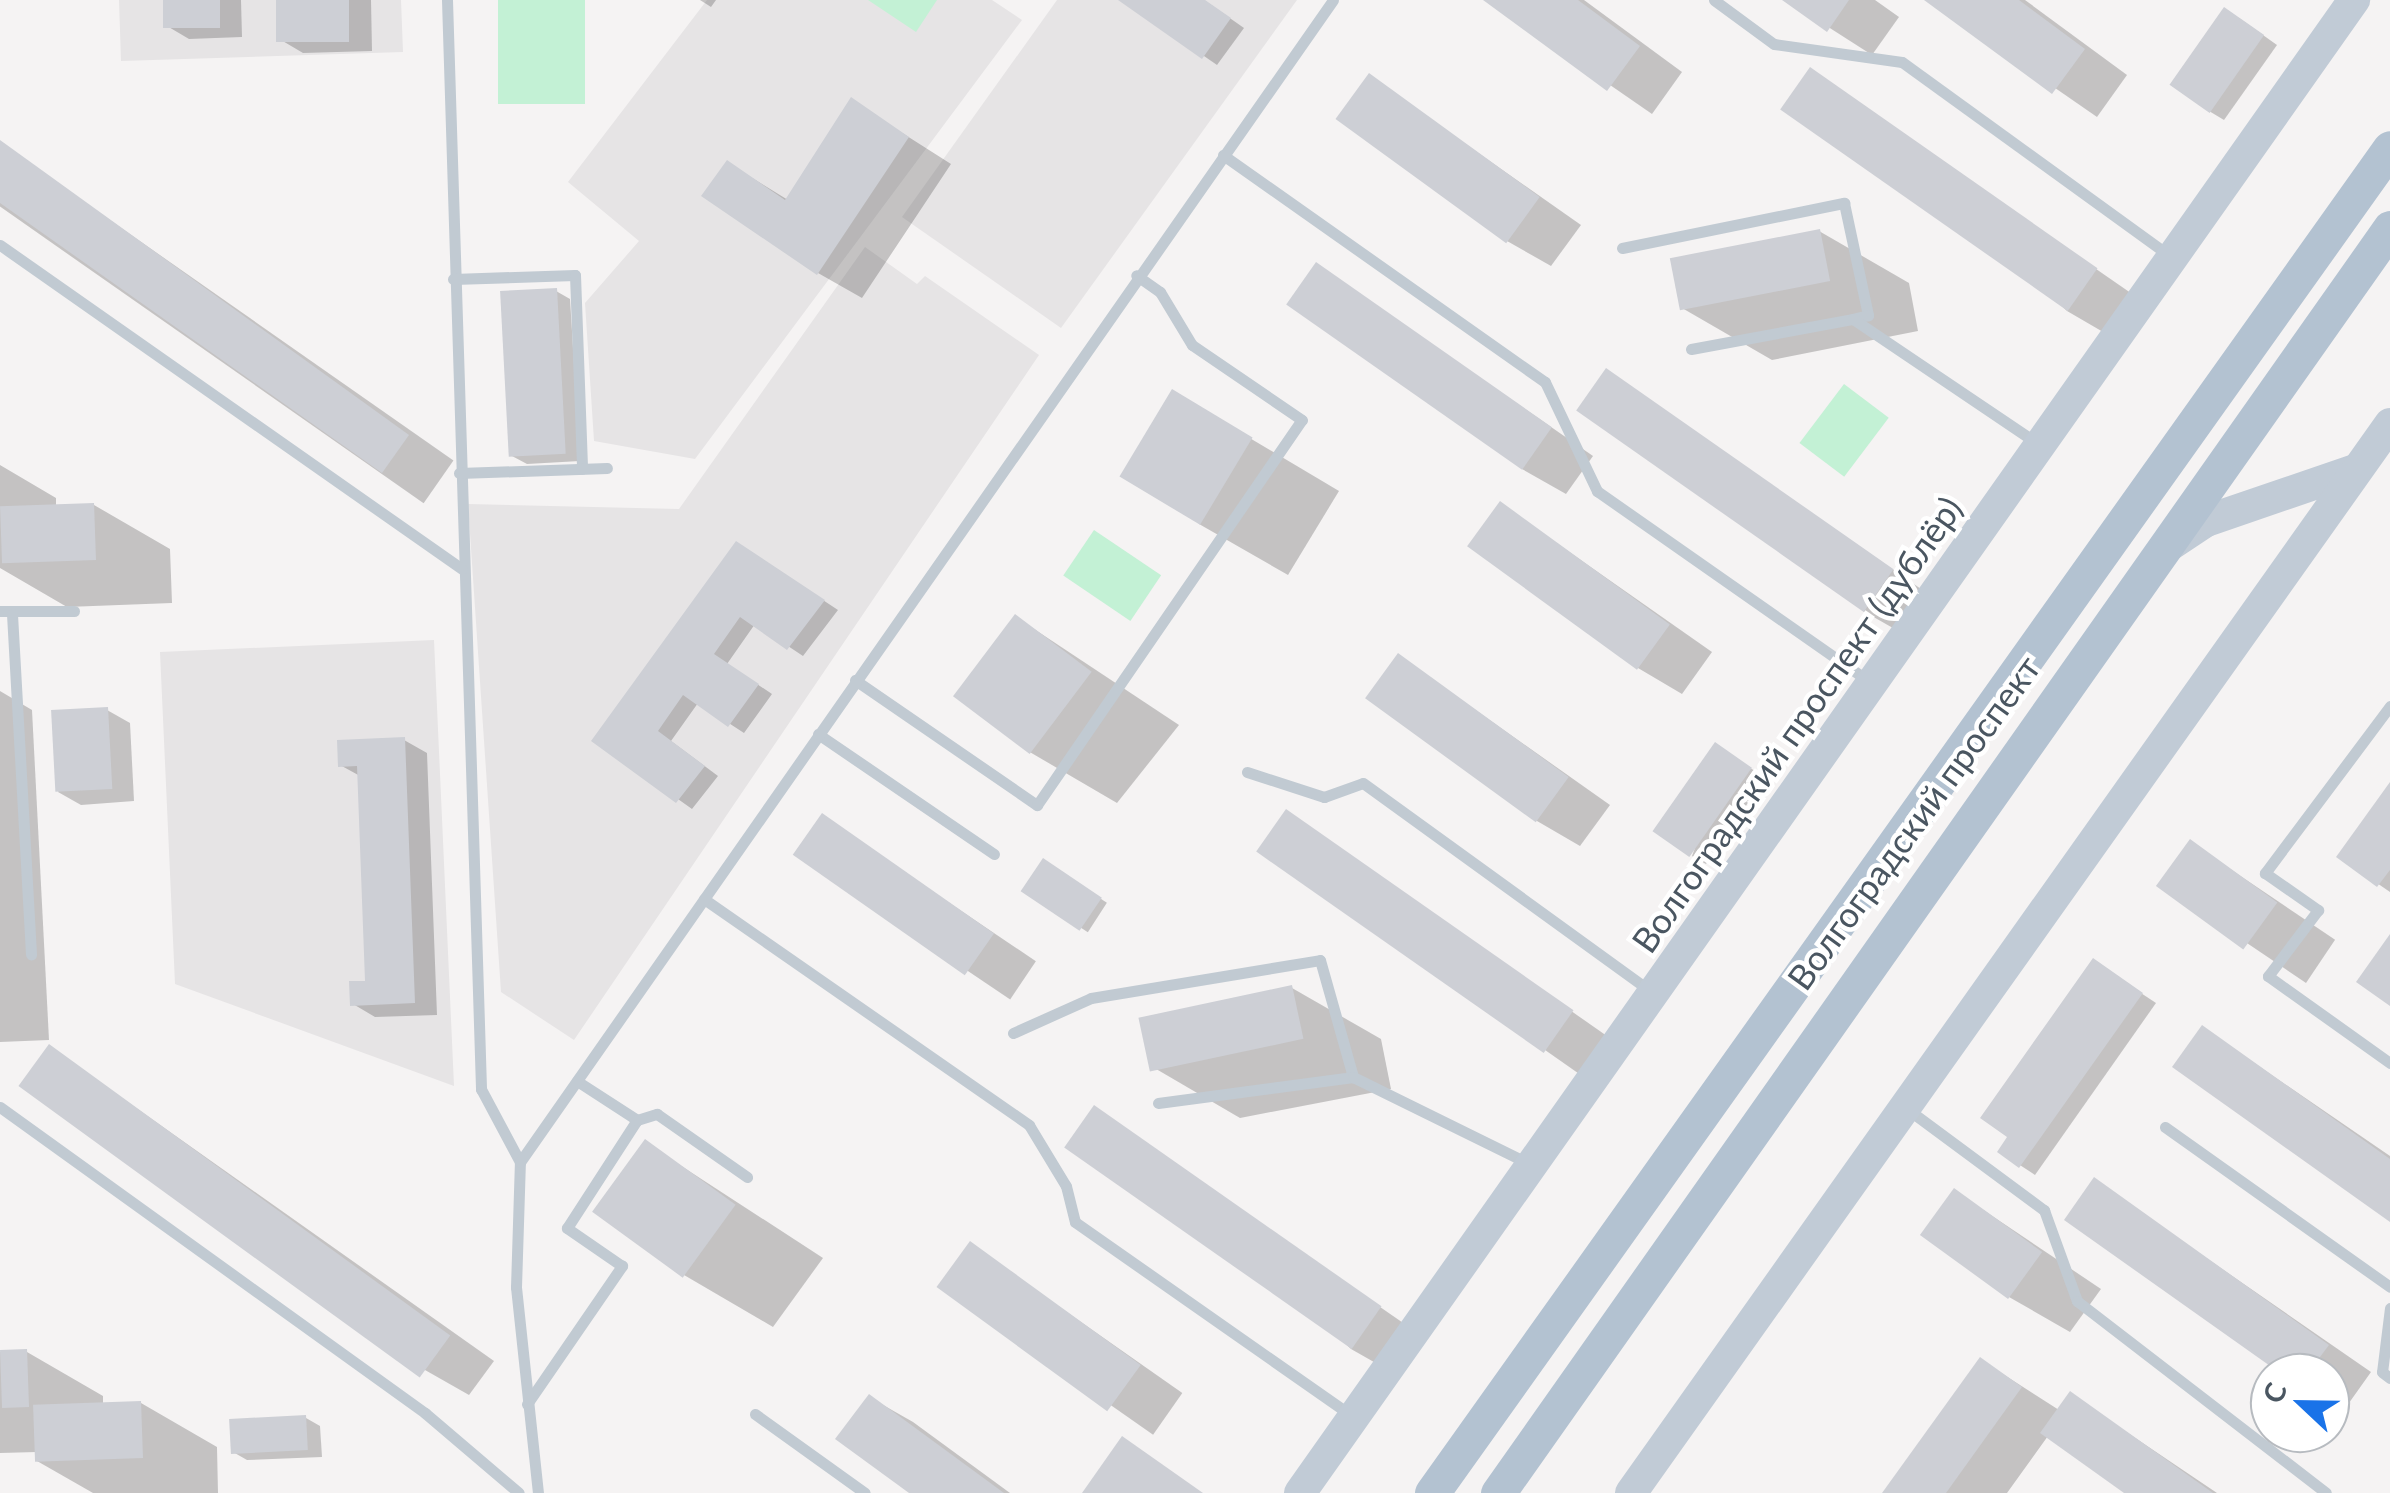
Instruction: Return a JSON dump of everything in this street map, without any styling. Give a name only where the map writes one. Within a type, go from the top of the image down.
[{"type":"main road","name":"Волгоградский проспект","points":[[1432,1493],[2390,148]]},
{"type":"main road","name":"Волгоградский проспект","points":[[1505,1486],[2390,228]]},
{"type":"street","name":"Волгоградский проспект (дублёр)","points":[[1300,1493],[2354,0]]},
{"type":"street","points":[[1632,1493],[2390,424]]},
{"type":"street","points":[[2163,550],[2206,520],[2361,466]]},
{"type":"lane","points":[[447,0],[452,278],[481,1089],[520,1162],[516,1288],[538,1493]]},
{"type":"lane","points":[[520,1162],[1136,275],[1334,0]]},
{"type":"lane","points":[[1714,0],[1774,44],[1902,62],[2174,258]]},
{"type":"lane","points":[[1223,155],[1545,382],[1598,491],[1874,685]]},
{"type":"lane","points":[[1622,248],[1844,204],[1868,315],[1691,349]]},
{"type":"lane","points":[[0,244],[462,569]]},
{"type":"lane","points":[[452,278],[575,275],[582,468]]},
{"type":"lane","points":[[855,680],[1037,805],[1302,420],[1192,344],[1160,292],[1136,275]]},
{"type":"lane","points":[[1853,319],[2042,446]]},
{"type":"lane","points":[[459,473],[607,468]]},
{"type":"lane","points":[[30,954],[6,612],[74,611]]},
{"type":"lane","points":[[2390,706],[2265,873],[2318,910],[2268,976],[2390,1063]]},
{"type":"lane","points":[[818,734],[994,854]]},
{"type":"lane","points":[[1247,772],[1324,798],[1362,783],[1654,994]]},
{"type":"lane","points":[[704,899],[1029,1125],[1066,1186],[1075,1222],[1353,1417]]},
{"type":"lane","points":[[1013,1032],[1091,998],[1320,960],[1354,1078]]},
{"type":"lane","points":[[1158,1103],[1354,1078],[1532,1165]]},
{"type":"lane","points":[[578,1081],[637,1120]]},
{"type":"lane","points":[[0,1107],[424,1414],[519,1493]]},
{"type":"lane","points":[[1906,1108],[2044,1210],[2076,1301],[2326,1493]]},
{"type":"lane","points":[[527,1404],[622,1266],[567,1228],[637,1120],[657,1114],[746,1177]]},
{"type":"lane","points":[[2164,1127],[2390,1287]]},
{"type":"lane","points":[[2390,1308],[2382,1372],[2390,1378]]},
{"type":"lane","points":[[755,1414],[865,1493]]},
{"type":"shaded area","points":[[119,0],[401,0],[403,52],[121,61]]},
{"type":"shaded area","points":[[707,0],[992,0],[1022,20],[695,459],[594,441],[585,303],[639,241],[568,182]]},
{"type":"shaded area","points":[[1057,0],[1297,0],[1061,328],[902,217]]},
{"type":"shaded area","points":[[865,247],[917,284],[925,276],[1039,355],[574,1040],[501,992],[468,504],[679,509]]},
{"type":"shaded area","points":[[434,640],[454,1086],[175,984],[160,652]]},
{"type":"green space","points":[[498,0],[585,0],[585,104],[498,104]]},
{"type":"green space","points":[[868,0],[937,0],[916,32]]},
{"type":"green space","points":[[1844,384],[1889,418],[1844,477],[1799,443]]},
{"type":"green space","points":[[1094,530],[1161,575],[1130,621],[1063,576]]},
{"type":"building","points":[[163,0],[220,0],[220,28],[163,28]]},
{"type":"building","points":[[276,0],[349,0],[349,42],[276,42]]},
{"type":"building","points":[[1118,0],[1205,0],[1231,18],[1202,59]]},
{"type":"building","points":[[1483,0],[1578,0],[1640,46],[1607,91]]},
{"type":"building","points":[[1782,0],[1849,0],[1827,32]]},
{"type":"building","points":[[1924,0],[2019,0],[2085,49],[2052,94]]},
{"type":"building","points":[[2224,7],[2264,35],[2210,113],[2170,85]]},
{"type":"building","points":[[1810,67],[2098,268],[2068,311],[1780,110]]},
{"type":"building","points":[[1369,73],[1540,197],[1506,243],[1335,119]]},
{"type":"building","points":[[851,97],[909,137],[817,275],[701,196],[727,160],[785,200]]},
{"type":"building","points":[[0,140],[409,435],[382,473],[0,203]]},
{"type":"building","points":[[1820,229],[1830,281],[1680,310],[1670,258]]},
{"type":"building","points":[[1316,262],[1552,427],[1522,470],[1286,305]]},
{"type":"building","points":[[557,288],[566,454],[509,457],[500,291]]},
{"type":"building","points":[[1606,368],[1894,569],[1864,612],[1576,411]]},
{"type":"building","points":[[1172,389],[1253,437],[1200,525],[1119,476]]},
{"type":"building","points":[[1500,501],[1670,624],[1637,670],[1467,546]]},
{"type":"building","points":[[94,503],[96,560],[2,563],[0,506]]},
{"type":"building","points":[[736,541],[825,600],[787,650],[740,617],[714,654],[759,684],[728,727],[683,695],[658,731],[705,766],[676,803],[591,741]]},
{"type":"building","points":[[1015,614],[1092,672],[1030,754],[953,696]]},
{"type":"building","points":[[1398,653],[1569,777],[1536,822],[1365,698]]},
{"type":"building","points":[[108,707],[112,789],[55,792],[51,710]]},
{"type":"building","points":[[405,737],[415,1003],[350,1006],[349,981],[365,981],[357,766],[338,767],[337,740]]},
{"type":"building","points":[[1715,742],[1752,768],[1689,857],[1652,831]]},
{"type":"building","points":[[2390,782],[2390,870],[2377,887],[2336,857]]},
{"type":"building","points":[[1286,809],[1574,1010],[1544,1053],[1256,852]]},
{"type":"building","points":[[822,813],[994,933],[965,975],[793,855]]},
{"type":"building","points":[[2190,839],[2277,902],[2243,949],[2156,886]]},
{"type":"building","points":[[1043,858],[1102,898],[1079,931],[1021,891]]},
{"type":"building","points":[[2390,934],[2390,1006],[2356,982]]},
{"type":"building","points":[[2093,958],[2143,993],[2019,1168],[1997,1152],[2007,1137],[1980,1118]]},
{"type":"building","points":[[1292,985],[1303,1039],[1150,1071],[1138,1018]]},
{"type":"building","points":[[2202,1025],[2390,1159],[2390,1222],[2172,1067]]},
{"type":"building","points":[[49,1044],[450,1336],[420,1378],[18,1086]]},
{"type":"building","points":[[1094,1105],[1382,1306],[1352,1349],[1064,1148]]},
{"type":"building","points":[[645,1139],[736,1205],[683,1278],[592,1212]]},
{"type":"building","points":[[2094,1177],[2329,1345],[2323,1353],[2252,1353],[2064,1220]]},
{"type":"building","points":[[1954,1188],[2042,1252],[2008,1299],[1920,1235]]},
{"type":"building","points":[[970,1241],[1141,1365],[1107,1411],[936,1287]]},
{"type":"building","points":[[27,1349],[29,1407],[2,1408],[0,1350]]},
{"type":"building","points":[[1980,1357],[2022,1387],[1946,1493],[1882,1493]]},
{"type":"building","points":[[2070,1391],[2213,1493],[2124,1493],[2040,1433]]},
{"type":"building","points":[[869,1394],[1004,1493],[909,1493],[835,1439]]},
{"type":"building","points":[[141,1401],[143,1458],[35,1462],[33,1405]]},
{"type":"building","points":[[306,1415],[308,1450],[231,1454],[229,1419]]},
{"type":"building","points":[[1122,1436],[1203,1493],[1082,1493]]}]
